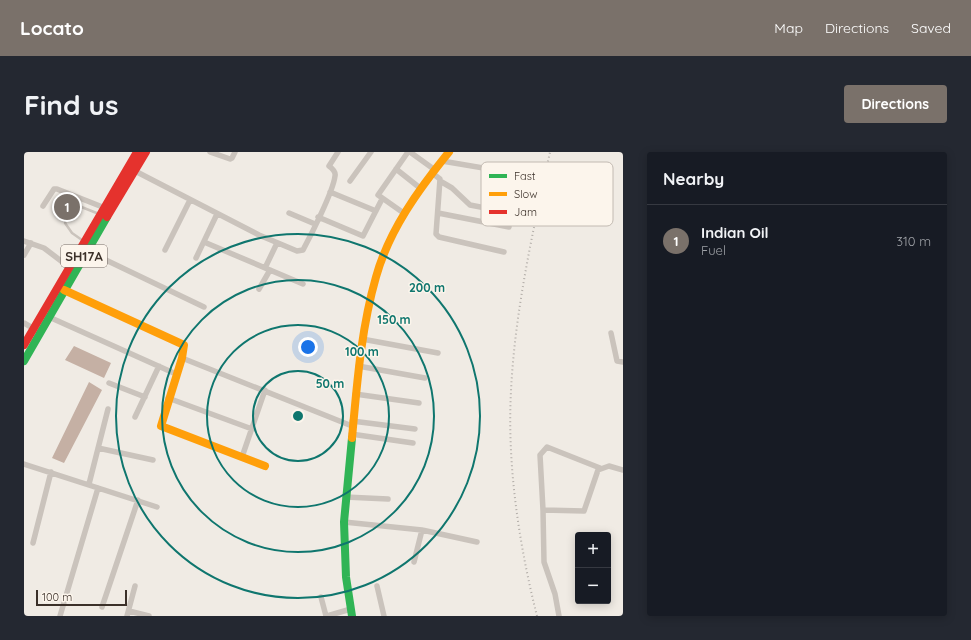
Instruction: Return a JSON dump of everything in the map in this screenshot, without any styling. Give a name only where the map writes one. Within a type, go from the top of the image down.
[{"type":"street","name":"SH17A","points":[[24,345],[48,317],[87,251],[104,213],[137,152]]},
{"type":"street","name":"SH17A","points":[[24,361],[37,330],[69,267],[104,213],[135,171],[146,152]]},
{"type":"street","points":[[210,152],[230,159],[235,152]]},
{"type":"street","points":[[135,171],[217,214],[297,252],[302,250],[330,192],[335,176],[333,169],[329,166],[338,152]]},
{"type":"street","points":[[350,181],[371,152]]},
{"type":"street","points":[[405,214],[379,198],[379,193],[409,152],[439,177],[440,181],[436,231],[439,237],[504,252]]},
{"type":"street","points":[[321,597],[326,616],[352,613],[346,577],[344,522],[345,497],[358,366],[362,339],[376,276],[396,229],[420,188],[449,152]]},
{"type":"street","points":[[442,161],[481,168]]},
{"type":"street","points":[[396,169],[420,188]]},
{"type":"street","points":[[440,181],[452,188],[470,204],[481,206]]},
{"type":"street","points":[[43,206],[54,189],[57,189],[104,213]]},
{"type":"street","points":[[330,192],[376,211]]},
{"type":"street","points":[[165,250],[190,200]]},
{"type":"street","points":[[318,217],[360,236],[365,234],[382,200]]},
{"type":"street","points":[[289,213],[315,224]]},
{"type":"street","points":[[438,213],[481,222]]},
{"type":"street","points":[[196,258],[217,214]]},
{"type":"street","points":[[500,226],[510,228]]},
{"type":"street","points":[[24,241],[44,248],[69,267]]},
{"type":"street","points":[[204,242],[303,284]]},
{"type":"street","points":[[24,255],[31,243]]},
{"type":"street","points":[[259,289],[277,243]]},
{"type":"street","points":[[87,251],[204,307]]},
{"type":"street","points":[[64,290],[182,344],[185,347],[160,423],[162,426],[265,466]]},
{"type":"street","points":[[48,317],[176,374]]},
{"type":"street","points":[[24,323],[37,330]]},
{"type":"street","points":[[611,333],[617,361],[623,362]]},
{"type":"street","points":[[362,339],[438,353]]},
{"type":"street","points":[[182,358],[352,427],[413,443]]},
{"type":"street","points":[[135,417],[159,366]]},
{"type":"street","points":[[358,366],[425,378]]},
{"type":"street","points":[[110,383],[145,397]]},
{"type":"street","points":[[242,457],[264,390]]},
{"type":"street","points":[[355,394],[419,403]]},
{"type":"street","points":[[168,398],[252,429]]},
{"type":"street","points":[[88,484],[108,409]]},
{"type":"street","points":[[352,427],[415,428]]},
{"type":"street","points":[[559,616],[555,594],[544,562],[540,455],[548,447],[600,468],[609,466],[623,470]]},
{"type":"street","points":[[98,448],[153,460]]},
{"type":"street","points":[[24,464],[158,507]]},
{"type":"street","points":[[543,510],[584,511],[596,473],[600,468]]},
{"type":"street","points":[[33,543],[51,472]]},
{"type":"street","points":[[60,616],[98,488]]},
{"type":"street","points":[[345,497],[388,499]]},
{"type":"street","points":[[102,607],[138,500]]},
{"type":"street","points":[[344,522],[422,530],[477,542]]},
{"type":"street","points":[[414,562],[422,530]]},
{"type":"street","points":[[135,586],[128,614],[149,616]]},
{"type":"street","points":[[377,586],[384,616]]},
{"type":"lane","points":[[85,242],[68,229],[65,223],[69,211],[79,206],[104,213]]},
{"type":"building","points":[[74,346],[111,363],[104,378],[65,360]]},
{"type":"building","points":[[89,382],[102,390],[64,463],[52,458]]},
{"type":"railway","points":[[548,162],[550,152]]},
{"type":"railway","points":[[534,226],[516,331],[510,419],[516,505],[525,561],[537,616]]},
{"type":"traffic: fast","points":[[24,361],[107,217]]},
{"type":"traffic: fast","points":[[352,438],[344,522],[346,577],[352,616]]},
{"type":"traffic: slow","points":[[352,438],[363,337],[376,277],[389,243],[406,211],[416,195],[449,152]]},
{"type":"traffic: slow","points":[[64,290],[184,345],[182,358],[161,426],[265,466]]},
{"type":"traffic: jam","points":[[24,345],[137,152]]},
{"type":"traffic: jam","points":[[107,217],[146,152]]},
{"type":"place","name":"Indian Oil","points":[[67,207]]}]
